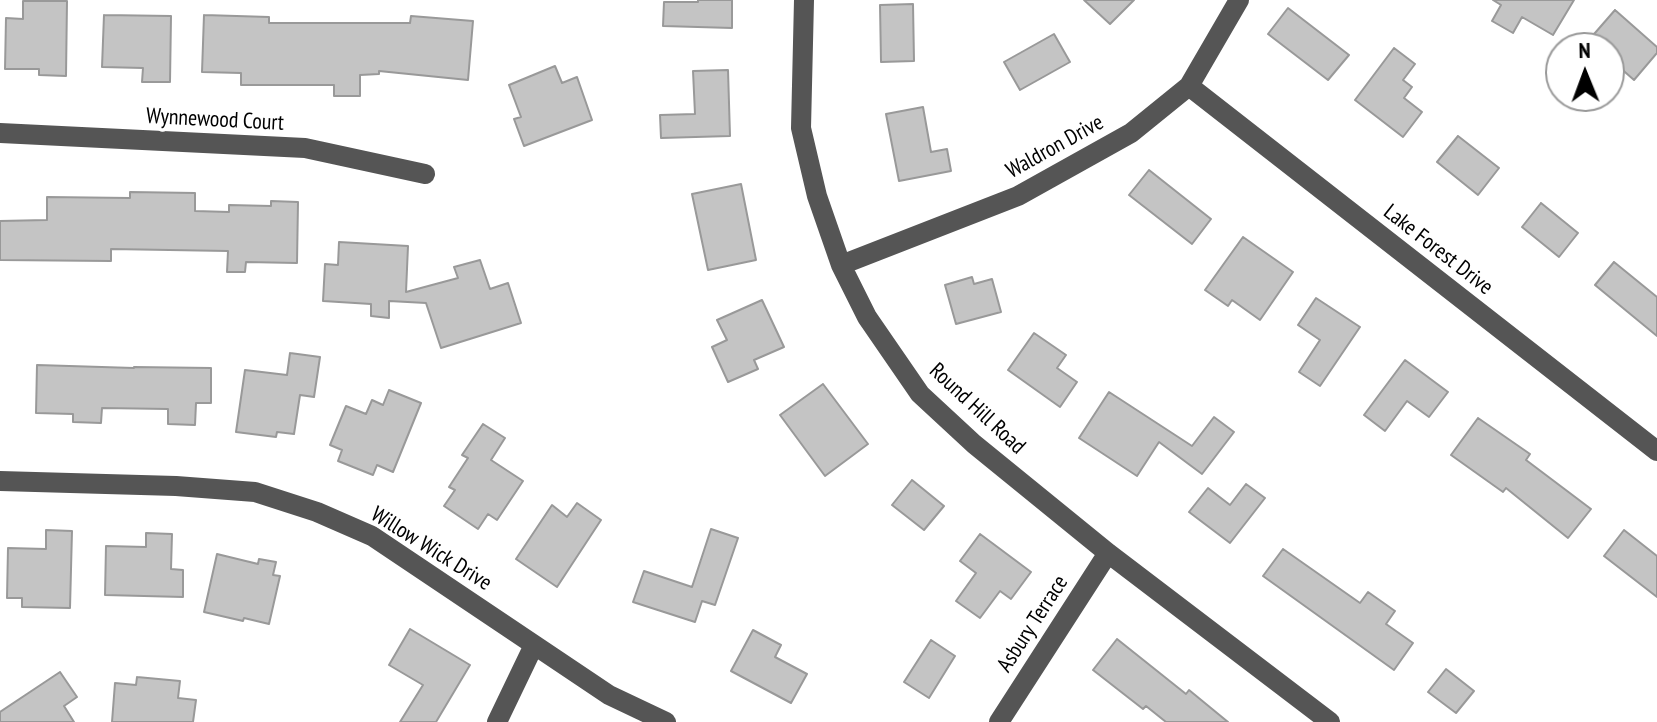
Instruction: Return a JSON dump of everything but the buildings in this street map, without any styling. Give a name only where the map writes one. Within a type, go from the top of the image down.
[{"type":"street","name":"Round Hill Road","points":[[804,0],[801,128],[817,196],[841,265],[867,317],[920,394],[974,444],[1108,553],[1330,722]]},
{"type":"street","name":"Waldron Drive","points":[[841,265],[1018,196],[1131,133],[1189,86],[1239,0]]},
{"type":"street","name":"Lake Forest Drive","points":[[1189,86],[1657,451]]},
{"type":"street","name":"Wynnewood Court","points":[[0,133],[305,148],[425,174]]},
{"type":"street","name":"Willow Wick Drive","points":[[0,481],[176,486],[255,492],[317,512],[372,536],[609,695],[666,722]]},
{"type":"street","name":"Asbury Terrace","points":[[999,722],[1108,553]]},
{"type":"street","points":[[497,722],[534,645]]}]
